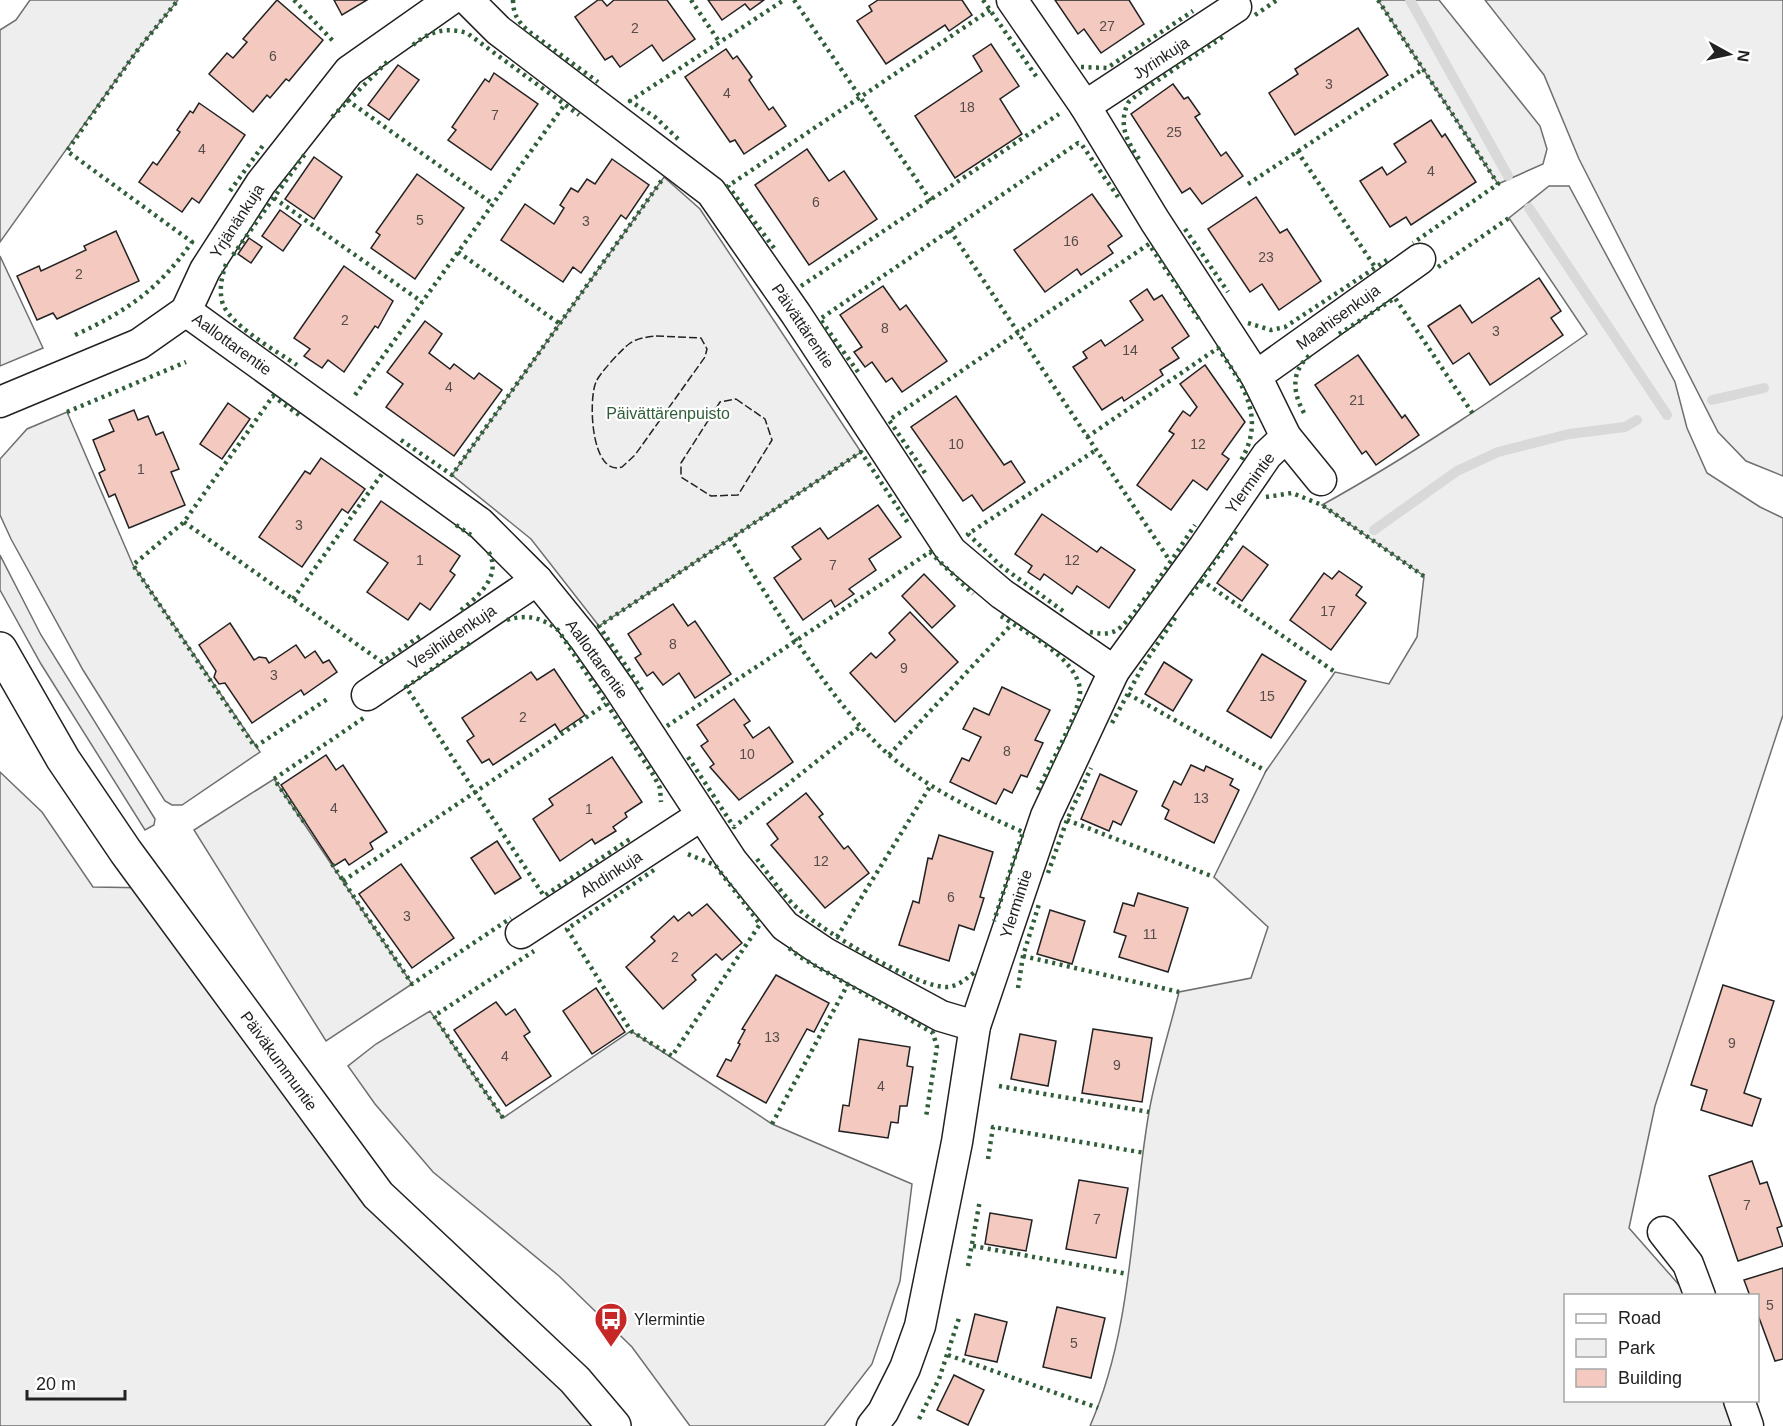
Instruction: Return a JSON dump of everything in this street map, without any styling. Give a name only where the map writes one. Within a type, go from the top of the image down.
[{"type":"street","name":"Yrjänänkuja","points":[[186,311],[205,270],[261,183],[349,71],[450,0]]},
{"type":"street","name":"Päivättärentie","points":[[468,0],[498,30],[711,192],[796,314],[951,551],[1002,594],[1114,671]]},
{"type":"street","name":"Ylermintie","points":[[1012,0],[1085,106],[1155,221],[1256,376],[1286,436],[1321,480]]},
{"type":"street","name":"Jyrinkuja","points":[[1085,106],[1236,8]]},
{"type":"street","name":"Maahisenkuja","points":[[1256,376],[1420,259]]},
{"type":"street","points":[[0,402],[139,344],[186,311]]},
{"type":"street","name":"Aallottarentie","points":[[186,311],[480,523],[537,580],[596,655],[732,861],[785,926],[800,938],[941,1016],[975,1026]]},
{"type":"street","name":"Ylermintie","points":[[872,1426],[883,1412],[905,1368],[920,1326],[955,1154],[975,1026],[1046,816],[1114,671],[1267,455],[1286,436]]},
{"type":"street","name":"Vesihiidenkuja","points":[[367,695],[537,580]]},
{"type":"street","name":"Päiväkummuntie","points":[[0,650],[63,759],[120,843],[378,1195],[575,1380],[614,1426]]},
{"type":"street","name":"Ahdinkuja","points":[[521,933],[702,815]]},
{"type":"street","points":[[1663,1232],[1688,1264],[1699,1294]]},
{"type":"street","points":[[1739,1402],[1748,1426]]},
{"type":"green space","points":[[30,0],[178,0],[136,52],[0,242],[0,30],[16,20]]},
{"type":"green space","points":[[1378,0],[1439,0],[1540,126],[1547,149],[1543,164],[1498,184]]},
{"type":"green space","points":[[1485,0],[1783,0],[1783,476],[1746,461],[1718,432],[1579,159],[1544,75]]},
{"type":"green space","name":"Päivättärenpuisto","points":[[664,177],[700,209],[861,452],[599,626],[531,539],[452,475]]},
{"type":"green space","points":[[1549,186],[1569,186],[1675,382],[1687,428],[1707,473],[1760,507],[1783,518],[1783,715],[1655,1106],[1629,1228],[1687,1294],[1564,1294],[1564,1402],[1728,1402],[1735,1426],[1090,1426],[1104,1389],[1123,1311],[1149,1112],[1179,992],[1251,978],[1268,927],[1214,877],[1266,771],[1335,672],[1389,684],[1417,637],[1424,576],[1322,505],[1456,423],[1587,334],[1509,218]]},
{"type":"green space","points":[[0,256],[43,348],[0,366]]},
{"type":"green space","points":[[67,412],[133,565],[260,752],[182,805],[172,805],[165,801],[83,670],[0,515],[0,459],[27,429]]},
{"type":"green space","points":[[0,555],[41,635],[155,819],[154,825],[145,830],[41,664],[0,590]]},
{"type":"green space","points":[[0,772],[42,812],[93,887],[152,888],[378,1195],[614,1426],[0,1426]]},
{"type":"green space","points":[[274,779],[412,984],[326,1041],[194,830]]},
{"type":"green space","points":[[430,1011],[503,1118],[631,1031],[772,1124],[912,1184],[900,1281],[872,1364],[824,1426],[690,1426],[632,1347],[559,1276],[433,1172],[375,1104],[348,1066],[376,1044]]},
{"type":"building","points":[[277,0],[323,40],[289,81],[286,79],[270,98],[267,95],[253,112],[209,74],[227,53],[233,58],[247,42],[243,39]]},
{"type":"building","points":[[334,0],[367,0],[342,15]]},
{"type":"building","points":[[598,0],[602,0],[607,6],[614,0],[667,0],[695,39],[663,61],[652,45],[620,67],[612,56],[605,60],[575,17]]},
{"type":"building","points":[[708,0],[764,0],[750,10],[745,4],[722,20]]},
{"type":"building","points":[[878,0],[962,0],[972,15],[949,31],[945,25],[886,64],[857,21],[872,11],[869,6]]},
{"type":"building","points":[[1055,0],[1129,0],[1144,24],[1101,53],[1084,29],[1078,34]]},
{"type":"building","points":[[1358,28],[1388,75],[1295,135],[1269,93],[1298,74],[1295,69]]},
{"type":"building","points":[[991,44],[1019,86],[1000,99],[1022,134],[955,178],[915,116],[982,71],[973,56]]},
{"type":"building","points":[[726,49],[733,59],[737,56],[752,77],[749,80],[769,110],[773,107],[786,126],[744,154],[735,140],[730,142],[685,77]]},
{"type":"building","points":[[398,65],[419,80],[389,120],[368,105]]},
{"type":"building","points":[[494,73],[538,104],[491,170],[448,140],[456,130],[452,127],[485,79],[489,82]]},
{"type":"building","points":[[1173,84],[1184,99],[1188,97],[1200,114],[1195,117],[1221,156],[1226,152],[1243,176],[1202,204],[1190,188],[1182,193],[1131,114]]},
{"type":"building","points":[[199,103],[245,135],[199,203],[192,198],[182,212],[139,182],[153,162],[157,165],[180,132],[177,130],[190,111],[193,113]]},
{"type":"building","points":[[1431,120],[1442,137],[1445,134],[1476,182],[1411,225],[1406,217],[1390,227],[1360,181],[1382,167],[1387,175],[1406,162],[1394,144]]},
{"type":"building","points":[[807,149],[829,181],[844,171],[877,219],[809,265],[755,185]]},
{"type":"building","points":[[314,157],[342,177],[314,219],[285,199]]},
{"type":"building","points":[[612,159],[649,185],[626,219],[621,215],[581,273],[573,267],[563,282],[501,240],[525,204],[554,224],[564,208],[560,205],[571,188],[578,192],[587,179],[595,184]]},
{"type":"building","points":[[417,174],[464,208],[415,279],[371,248],[380,235],[376,232]]},
{"type":"building","points":[[1092,194],[1122,236],[1108,246],[1113,253],[1081,275],[1077,269],[1045,292],[1014,250]]},
{"type":"building","points":[[1256,197],[1280,233],[1287,229],[1321,281],[1279,310],[1262,284],[1250,292],[1208,229]]},
{"type":"building","points":[[280,210],[301,225],[283,251],[262,236]]},
{"type":"building","points":[[116,231],[139,281],[57,319],[53,313],[37,320],[17,276],[39,266],[41,271],[86,250],[84,246]]},
{"type":"building","points":[[249,238],[262,247],[251,263],[238,254]]},
{"type":"building","points":[[344,266],[393,301],[378,328],[375,326],[344,372],[328,360],[322,368],[304,356],[310,349],[294,338]]},
{"type":"building","points":[[1539,278],[1561,311],[1551,318],[1563,335],[1490,385],[1469,353],[1453,364],[1428,326],[1460,305],[1472,323]]},
{"type":"building","points":[[883,286],[900,310],[906,305],[947,361],[902,392],[892,378],[886,382],[872,362],[865,367],[854,352],[862,347],[840,315]]},
{"type":"building","points":[[1147,289],[1154,300],[1162,295],[1189,336],[1172,348],[1179,358],[1160,370],[1163,375],[1124,401],[1122,397],[1102,410],[1073,367],[1087,358],[1083,352],[1101,340],[1105,346],[1143,320],[1130,301]]},
{"type":"building","points":[[425,321],[442,334],[429,353],[450,369],[454,364],[474,379],[479,373],[502,390],[454,456],[386,407],[403,384],[387,372]]},
{"type":"building","points":[[1358,355],[1402,418],[1405,415],[1419,435],[1376,465],[1366,451],[1362,454],[1315,385]]},
{"type":"building","points":[[1205,365],[1245,422],[1222,454],[1229,459],[1207,490],[1193,480],[1171,510],[1137,485],[1174,434],[1169,431],[1183,411],[1190,416],[1197,407],[1180,384]]},
{"type":"building","points":[[956,396],[1004,465],[1011,461],[1025,482],[983,511],[972,495],[963,501],[911,427]]},
{"type":"building","points":[[228,403],[250,419],[222,459],[200,444]]},
{"type":"building","points":[[134,410],[138,420],[148,416],[156,435],[163,432],[179,469],[171,472],[185,505],[129,528],[115,494],[109,497],[99,473],[105,470],[93,440],[114,431],[109,420]]},
{"type":"building","points":[[321,458],[365,489],[348,513],[342,509],[302,567],[259,537],[305,471],[310,474]]},
{"type":"building","points":[[381,501],[460,556],[450,571],[455,575],[430,610],[420,603],[408,620],[367,592],[388,563],[354,540]]},
{"type":"building","points":[[878,505],[901,537],[869,559],[876,570],[849,589],[854,594],[835,607],[831,600],[803,620],[774,578],[801,559],[792,547],[820,528],[828,539]]},
{"type":"building","points":[[1042,514],[1097,552],[1101,547],[1135,570],[1109,608],[1077,586],[1072,594],[1044,574],[1040,580],[1028,572],[1032,566],[1015,554]]},
{"type":"building","points":[[1243,546],[1268,565],[1242,601],[1217,583]]},
{"type":"building","points":[[1339,571],[1362,587],[1356,595],[1366,603],[1331,650],[1290,620],[1324,573],[1332,579]]},
{"type":"building","points":[[924,574],[955,606],[932,628],[902,596]]},
{"type":"building","points":[[673,604],[688,626],[695,621],[731,674],[695,698],[679,673],[663,685],[653,672],[647,676],[635,658],[641,654],[628,634]]},
{"type":"building","points":[[910,612],[958,662],[895,722],[850,673],[871,653],[876,658],[895,640],[889,633]]},
{"type":"building","points":[[230,623],[254,660],[259,657],[266,658],[269,663],[296,645],[305,658],[315,651],[323,663],[329,660],[337,672],[304,695],[301,690],[252,723],[225,683],[219,684],[214,677],[216,671],[199,645]]},
{"type":"building","points":[[1262,654],[1306,681],[1271,738],[1227,711]]},
{"type":"building","points":[[1164,662],[1192,680],[1173,711],[1145,694]]},
{"type":"building","points":[[554,669],[585,715],[560,732],[555,724],[493,765],[489,759],[482,763],[467,741],[474,736],[462,718],[531,672],[537,680]]},
{"type":"building","points":[[1002,687],[1050,710],[1035,740],[1043,743],[1027,777],[1021,775],[1012,793],[1004,789],[996,804],[950,782],[962,758],[969,761],[981,737],[963,729],[974,708],[989,715]]},
{"type":"building","points":[[734,699],[750,721],[744,725],[753,738],[769,727],[793,762],[739,800],[710,767],[714,764],[701,746],[708,741],[697,725]]},
{"type":"building","points":[[326,755],[336,770],[343,765],[387,832],[370,843],[373,849],[349,865],[345,859],[334,866],[281,785]]},
{"type":"building","points":[[612,757],[642,802],[625,813],[627,817],[613,827],[616,831],[595,844],[592,839],[560,861],[533,819],[553,805],[549,799]]},
{"type":"building","points":[[1191,765],[1204,771],[1206,766],[1233,779],[1230,785],[1239,790],[1214,843],[1165,819],[1169,810],[1162,806],[1174,781],[1181,785]]},
{"type":"building","points":[[1100,774],[1137,791],[1121,825],[1113,821],[1109,831],[1081,819]]},
{"type":"building","points":[[806,793],[823,814],[819,817],[844,849],[848,846],[869,873],[825,908],[771,845],[778,839],[767,824]]},
{"type":"building","points":[[939,835],[993,852],[980,897],[984,898],[974,930],[959,925],[949,961],[899,945],[913,901],[919,903],[928,858],[932,859]]},
{"type":"building","points":[[497,841],[521,878],[495,894],[471,858]]},
{"type":"building","points":[[401,864],[454,938],[412,968],[359,894]]},
{"type":"building","points":[[1138,893],[1188,908],[1168,972],[1119,957],[1126,936],[1114,932],[1123,903],[1134,906]]},
{"type":"building","points":[[707,904],[742,943],[722,960],[716,954],[692,975],[696,980],[663,1009],[626,967],[655,941],[651,937],[674,916],[678,921],[689,912],[692,916]]},
{"type":"building","points":[[1050,910],[1085,921],[1072,964],[1037,954]]},
{"type":"building","points":[[776,975],[829,1003],[814,1032],[807,1029],[766,1103],[717,1076],[726,1059],[731,1061],[745,1030],[742,1029]]},
{"type":"building","points":[[1723,985],[1774,1001],[1744,1093],[1761,1099],[1752,1126],[1701,1110],[1707,1090],[1691,1085]]},
{"type":"building","points":[[596,988],[625,1032],[592,1054],[563,1011]]},
{"type":"building","points":[[496,1002],[506,1015],[515,1009],[530,1032],[524,1036],[551,1076],[506,1106],[454,1030]]},
{"type":"building","points":[[1093,1029],[1152,1038],[1142,1102],[1082,1093]]},
{"type":"building","points":[[1020,1034],[1056,1041],[1048,1086],[1011,1079]]},
{"type":"building","points":[[859,1039],[910,1047],[907,1066],[913,1067],[907,1106],[900,1106],[898,1123],[891,1122],[888,1138],[839,1131],[843,1105],[849,1106]]},
{"type":"building","points":[[1752,1161],[1760,1184],[1767,1182],[1782,1226],[1777,1228],[1783,1246],[1738,1261],[1709,1176]]},
{"type":"building","points":[[1079,1180],[1128,1188],[1116,1258],[1066,1249]]},
{"type":"building","points":[[990,1213],[1032,1220],[1026,1251],[985,1244]]},
{"type":"building","points":[[1783,1268],[1783,1359],[1775,1361],[1759,1318],[1759,1294],[1749,1294],[1744,1280]]},
{"type":"building","points":[[1057,1307],[1105,1318],[1091,1378],[1043,1367]]},
{"type":"building","points":[[975,1314],[1007,1322],[997,1362],[965,1355]]},
{"type":"building","points":[[954,1375],[984,1390],[968,1425],[937,1410]]},
{"type":"waterway","points":[[1410,0],[1508,176]]},
{"type":"waterway","points":[[1529,208],[1667,415]]},
{"type":"waterway","points":[[1712,400],[1764,388]]},
{"type":"waterway","points":[[1374,530],[1457,471],[1498,452],[1569,434],[1625,427],[1637,420]]},
{"type":"hedge","points":[[75,335],[140,298],[167,273],[192,242],[67,151],[136,52],[178,0]]},
{"type":"hedge","points":[[294,0],[334,42]]},
{"type":"hedge","points":[[513,0],[517,17],[527,30],[598,82]]},
{"type":"hedge","points":[[691,0],[720,43]]},
{"type":"hedge","points":[[678,139],[655,117],[630,101],[784,0]]},
{"type":"hedge","points":[[794,0],[931,201]]},
{"type":"hedge","points":[[983,0],[1038,79]]},
{"type":"hedge","points":[[1255,15],[1277,0]]},
{"type":"hedge","points":[[1378,0],[1498,184],[1413,243]]},
{"type":"hedge","points":[[774,248],[728,186],[990,10]]},
{"type":"hedge","points":[[1081,67],[1107,68],[1193,11]]},
{"type":"hedge","points":[[413,45],[432,33],[445,30],[467,33],[579,115]]},
{"type":"hedge","points":[[1139,159],[1125,132],[1124,118],[1128,103],[1224,36]]},
{"type":"hedge","points":[[332,117],[389,60]]},
{"type":"hedge","points":[[1248,184],[1423,69]]},
{"type":"hedge","points":[[347,100],[493,204]]},
{"type":"hedge","points":[[355,395],[565,104]]},
{"type":"hedge","points":[[801,286],[1059,114]]},
{"type":"hedge","points":[[858,372],[820,319],[1078,143],[1082,145],[1118,197]]},
{"type":"hedge","points":[[230,191],[264,144]]},
{"type":"hedge","points":[[1297,151],[1375,267]]},
{"type":"hedge","points":[[233,255],[305,154]]},
{"type":"hedge","points":[[401,440],[452,475],[664,177]]},
{"type":"hedge","points":[[274,198],[422,302]]},
{"type":"hedge","points":[[1438,267],[1509,218]]},
{"type":"hedge","points":[[1185,229],[1228,292]]},
{"type":"hedge","points":[[950,230],[1170,561]]},
{"type":"hedge","points":[[925,473],[889,420],[1149,244],[1200,321]]},
{"type":"hedge","points":[[458,252],[560,324]]},
{"type":"hedge","points":[[1248,323],[1271,330],[1285,327],[1387,260]]},
{"type":"hedge","points":[[226,264],[221,291],[226,310],[254,337],[297,365]]},
{"type":"hedge","points":[[1339,334],[1395,298],[1473,414]]},
{"type":"hedge","points":[[1087,437],[1218,348],[1243,389],[1251,416],[1248,446],[1240,462]]},
{"type":"hedge","points":[[1304,413],[1297,398],[1295,383],[1299,368],[1310,355]]},
{"type":"hedge","points":[[67,412],[186,362]]},
{"type":"hedge","points":[[299,415],[273,396],[184,522],[133,565],[255,747],[329,698]]},
{"type":"hedge","points":[[1063,611],[1001,566],[968,534],[1096,450]]},
{"type":"hedge","points":[[642,690],[599,626],[861,452],[908,523]]},
{"type":"hedge","points":[[293,599],[384,471]]},
{"type":"hedge","points":[[1266,497],[1292,493],[1322,505],[1425,577]]},
{"type":"hedge","points":[[184,522],[382,662],[423,634]]},
{"type":"hedge","points":[[456,525],[474,537]]},
{"type":"hedge","points":[[1090,632],[1111,633],[1124,624],[1145,598],[1195,525]]},
{"type":"hedge","points":[[1191,595],[1237,530]]},
{"type":"hedge","points":[[730,538],[824,681],[867,733],[889,755],[936,789],[1023,832],[994,921]]},
{"type":"hedge","points":[[461,610],[481,592],[491,577],[492,560],[488,551]]},
{"type":"hedge","points":[[667,726],[930,552],[973,594]]},
{"type":"hedge","points":[[1201,580],[1335,672]]},
{"type":"hedge","points":[[1112,723],[1144,664],[1177,615]]},
{"type":"hedge","points":[[1001,616],[1036,638],[1060,657],[1077,678],[1080,690],[1070,725],[1037,792]]},
{"type":"hedge","points":[[507,620],[521,617],[534,618],[558,630],[654,776],[660,788],[661,802]]},
{"type":"hedge","points":[[889,755],[1012,624]]},
{"type":"hedge","points":[[470,643],[406,687],[544,896],[633,837]]},
{"type":"hedge","points":[[1128,694],[1266,771]]},
{"type":"hedge","points":[[343,881],[606,704]]},
{"type":"hedge","points":[[304,822],[274,779],[365,717]]},
{"type":"hedge","points":[[688,757],[734,827],[861,726]]},
{"type":"hedge","points":[[1048,873],[1067,820],[1091,768]]},
{"type":"hedge","points":[[837,937],[931,785]]},
{"type":"hedge","points":[[1067,820],[1214,877]]},
{"type":"hedge","points":[[654,870],[567,929],[631,1031],[672,1056],[760,924],[715,865],[685,853]]},
{"type":"hedge","points":[[757,859],[784,894],[802,912],[831,933],[896,970],[935,985],[949,987],[960,983],[976,971]]},
{"type":"hedge","points":[[332,864],[412,984],[511,918]]},
{"type":"hedge","points":[[1018,988],[1023,956],[1040,901]]},
{"type":"hedge","points":[[789,948],[800,957],[933,1033],[937,1047],[926,1117]]},
{"type":"hedge","points":[[503,1118],[434,1016],[534,951]]},
{"type":"hedge","points":[[1023,956],[1179,992]]},
{"type":"hedge","points":[[772,1124],[848,984]]},
{"type":"hedge","points":[[999,1086],[1149,1112]]},
{"type":"hedge","points":[[988,1159],[993,1127],[1145,1153]]},
{"type":"hedge","points":[[968,1266],[980,1200]]},
{"type":"hedge","points":[[973,1246],[1128,1274]]},
{"type":"hedge","points":[[919,1419],[939,1379],[959,1318]]},
{"type":"hedge","points":[[948,1355],[1098,1408]]},
{"type":"fence","points":[[656,336],[701,338],[707,349],[705,357],[635,455],[622,467],[612,467],[604,460],[594,435],[592,404],[596,382],[601,373],[629,344],[639,339],[656,336]]},
{"type":"fence","points":[[736,399],[765,419],[772,440],[738,495],[711,496],[681,477],[681,463],[720,402],[736,399]]},
{"type":"place","name":"Ylermintie","points":[[611,1348]]}]
